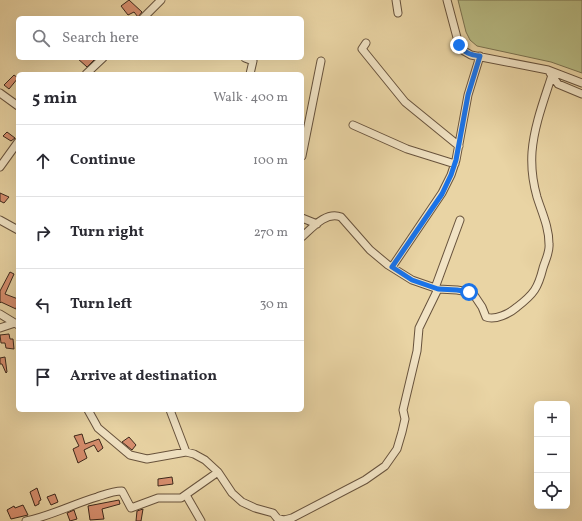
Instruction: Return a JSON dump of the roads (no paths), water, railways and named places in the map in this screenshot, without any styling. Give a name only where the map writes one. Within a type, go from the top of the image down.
[{"type":"street","points":[[148,16],[161,0]]},
{"type":"street","points":[[396,0],[398,13]]},
{"type":"street","points":[[447,0],[459,45],[464,51],[471,55],[550,73],[582,83]]},
{"type":"street","points":[[366,43],[362,49],[405,102],[458,146]]},
{"type":"street","points":[[392,267],[442,194],[451,175],[455,164],[468,95],[480,56]]},
{"type":"street","points":[[88,72],[101,60]]},
{"type":"street","points":[[250,60],[253,61],[250,72]]},
{"type":"street","points":[[304,146],[321,61]]},
{"type":"street","points":[[550,73],[558,84],[582,94]]},
{"type":"street","points":[[304,235],[329,216],[335,215],[340,217],[370,250],[412,280],[437,289],[469,292],[474,295],[482,307],[486,317],[496,318],[515,309],[536,290],[550,246],[546,222],[537,198],[533,180],[532,152],[535,127],[550,73]]},
{"type":"street","points":[[0,93],[16,105]]},
{"type":"street","points":[[353,125],[407,149],[455,164]]},
{"type":"street","points":[[0,167],[16,145]]},
{"type":"street","points":[[304,219],[317,224]]},
{"type":"street","points":[[0,220],[16,229]]},
{"type":"street","points":[[89,412],[98,428],[130,455],[147,459],[186,452],[194,454],[218,472],[232,493],[242,502],[254,508],[272,513],[280,520],[292,518],[365,480],[385,466],[397,449],[405,419],[402,410],[417,351],[419,328],[437,289],[460,220]]},
{"type":"street","points":[[0,314],[16,323]]},
{"type":"street","points":[[0,328],[16,324]]},
{"type":"street","points":[[171,412],[186,452]]},
{"type":"street","points":[[26,521],[115,491],[122,491],[131,508],[158,498],[181,498],[218,472]]},
{"type":"street","points":[[186,494],[201,521]]}]
